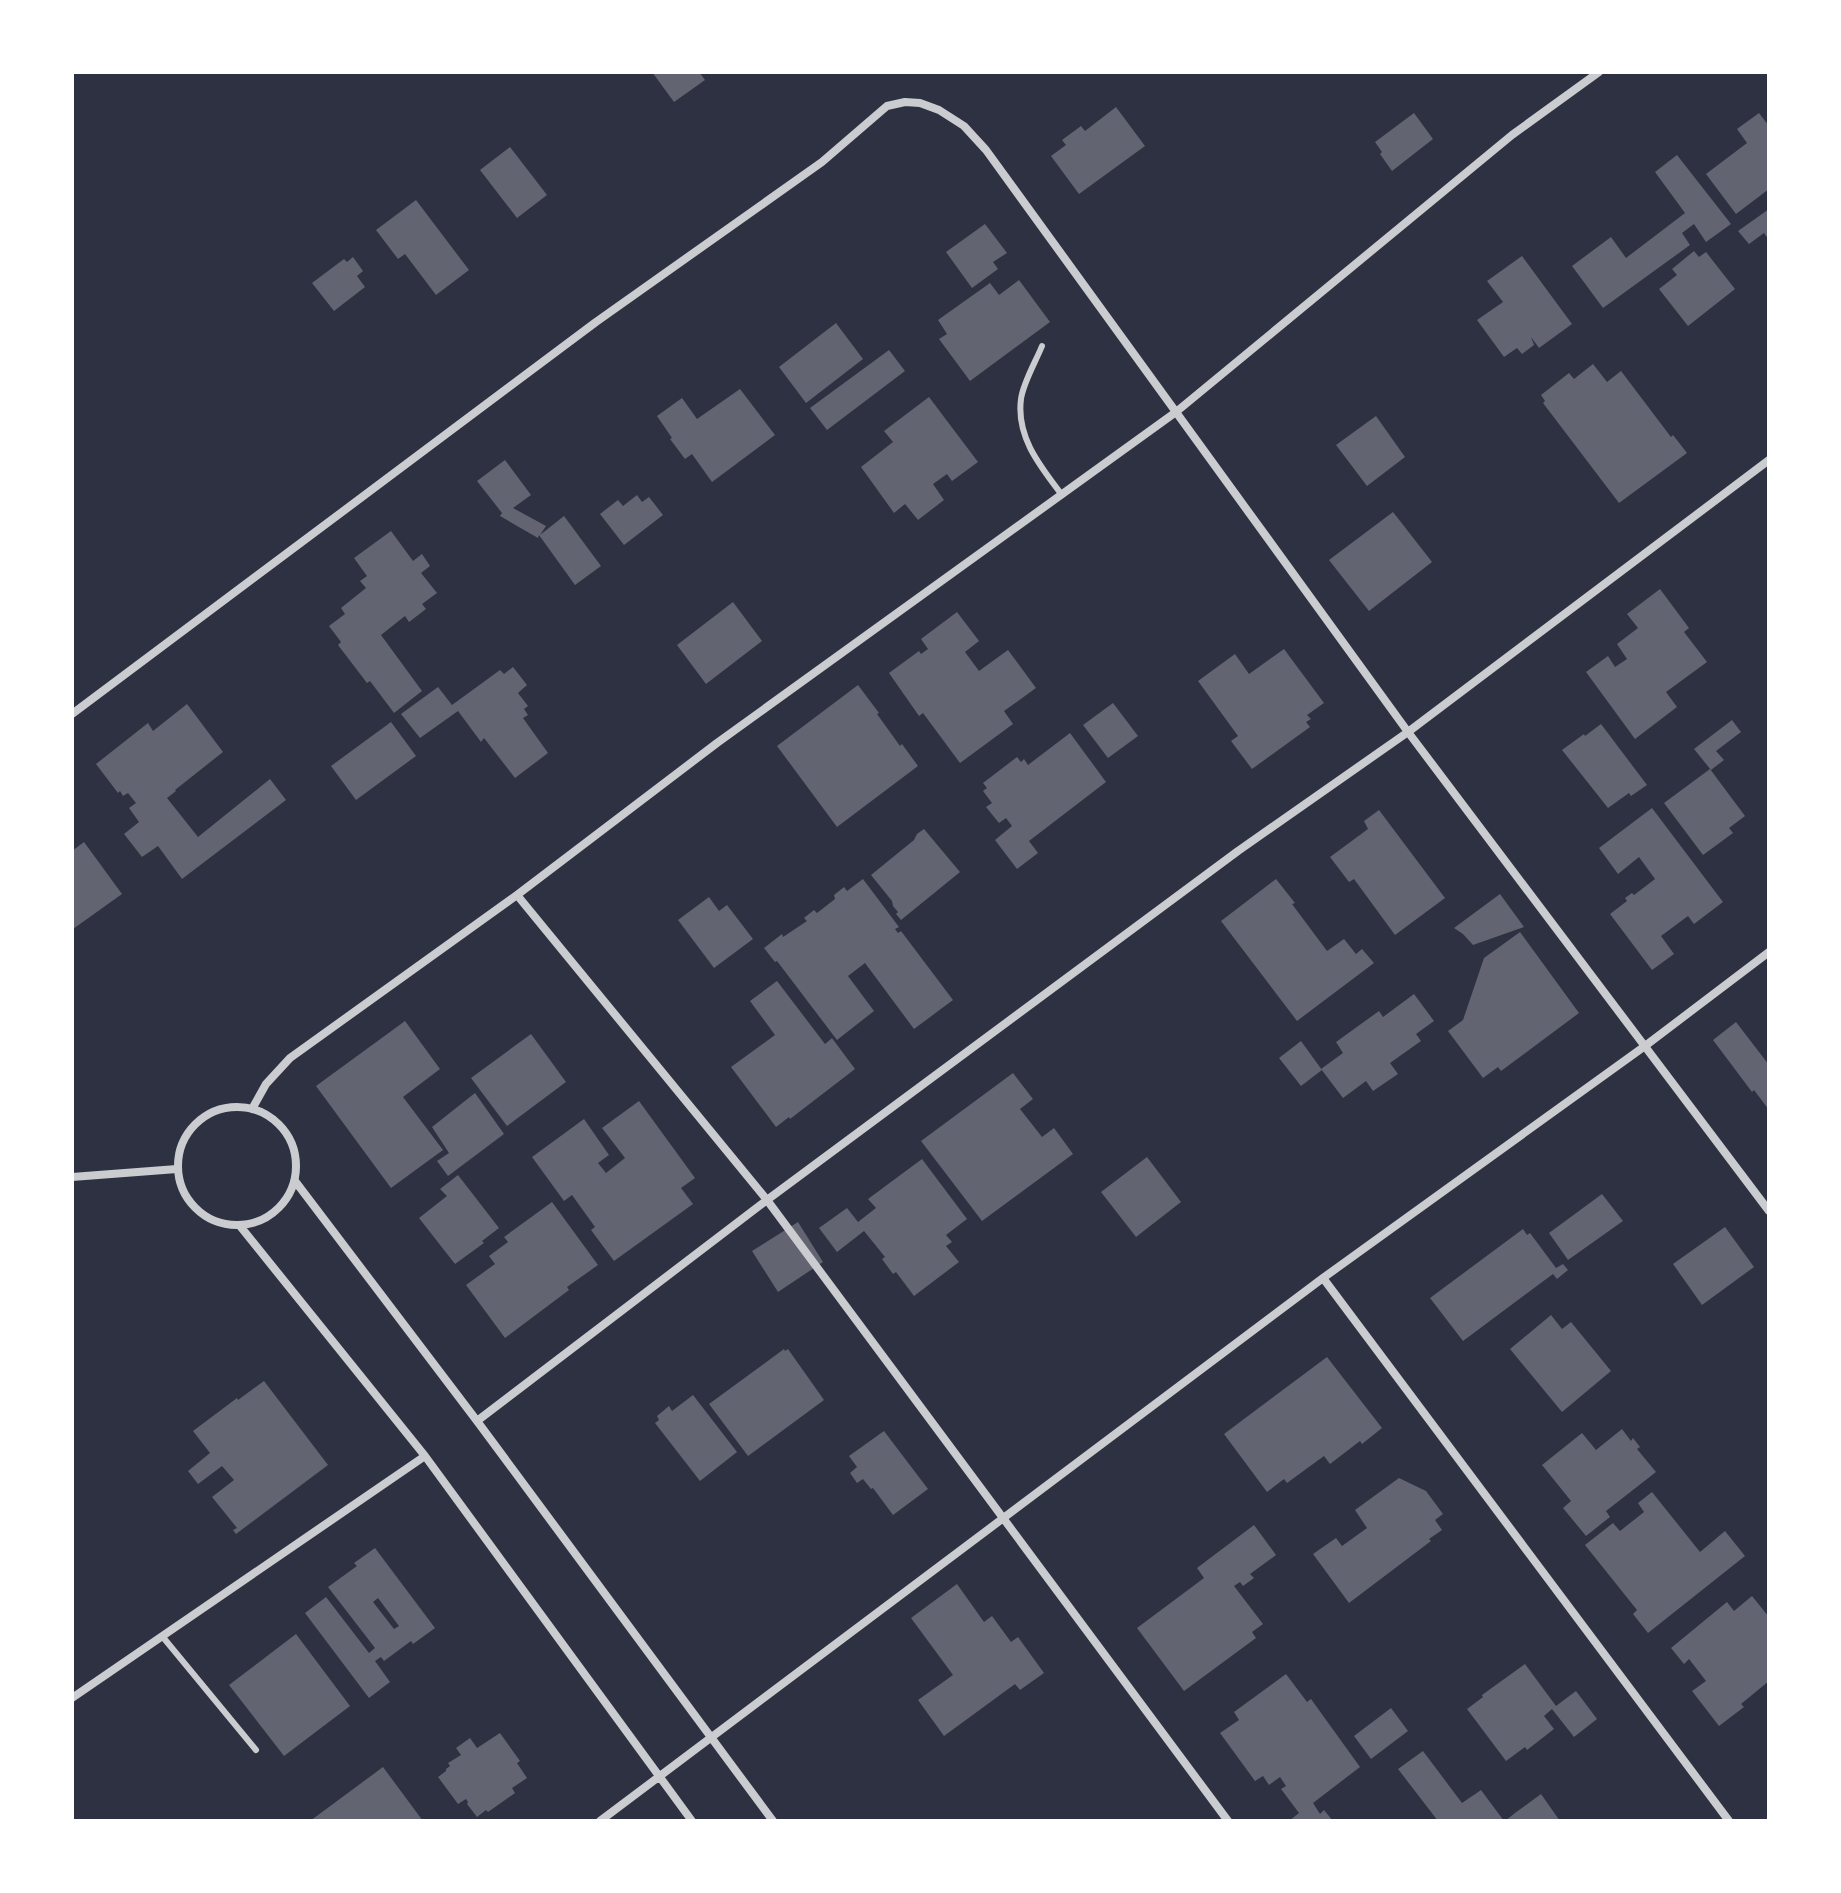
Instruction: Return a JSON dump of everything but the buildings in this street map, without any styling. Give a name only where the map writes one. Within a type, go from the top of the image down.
[{"type":"street","points":[[252,1109],[266,1084],[290,1058],[517,895],[717,743],[1176,412],[1512,135],[1599,72]]},
{"type":"street","points":[[72,714],[596,322],[822,162],[887,106],[920,103],[939,110],[964,126],[986,150],[1408,732],[1769,1211]]},
{"type":"street","points":[[477,1421],[767,1200],[1238,851],[1408,732],[1769,460]]},
{"type":"street","points":[[517,895],[767,1200],[1228,1821]]},
{"type":"street","points":[[600,1821],[1323,1278],[1645,1046],[1769,952]]},
{"type":"street","points":[[233,1107],[252,1109],[269,1116],[283,1129],[292,1145],[296,1163],[295,1181],[287,1199],[275,1212],[258,1222],[240,1226],[221,1224],[191,1204],[181,1188],[177,1169],[179,1151],[187,1134],[199,1120],[215,1111],[233,1107]]},
{"type":"street","points":[[72,1177],[177,1169]]},
{"type":"street","points":[[295,1181],[773,1821]]},
{"type":"street","points":[[240,1226],[425,1456],[692,1821]]},
{"type":"street","points":[[1323,1278],[1729,1821]]},
{"type":"street","points":[[72,1698],[425,1456]]},
{"type":"lane","points":[[1042,346],[1021,397],[1021,428],[1037,463],[1062,495]]},
{"type":"lane","points":[[162,1636],[256,1750]]}]
